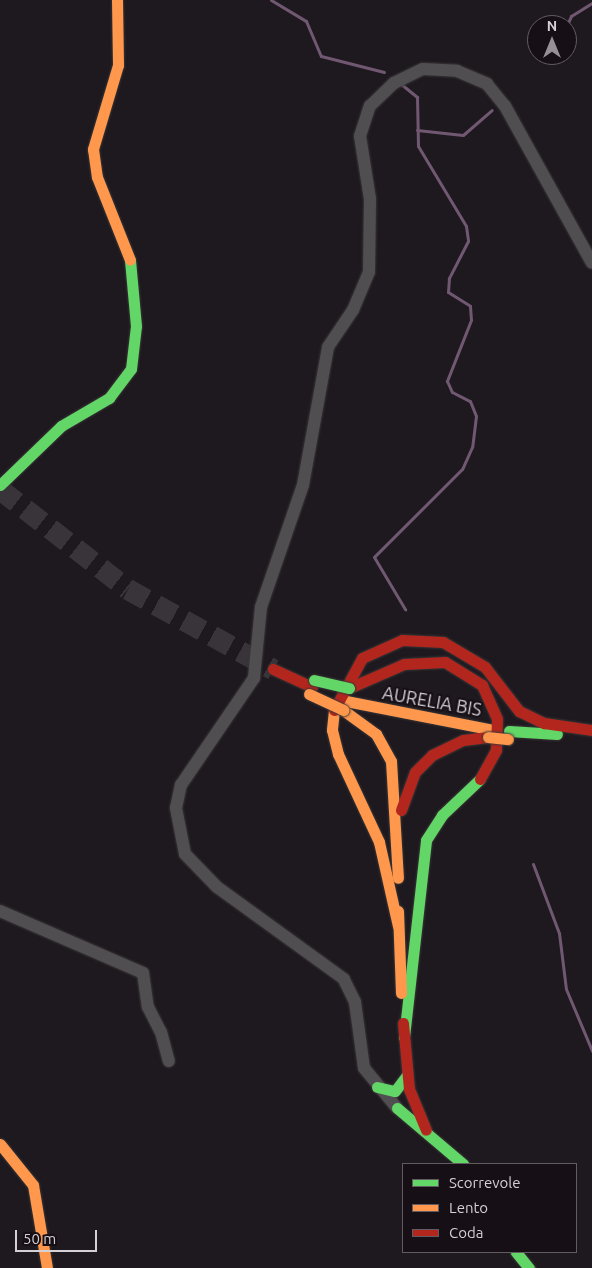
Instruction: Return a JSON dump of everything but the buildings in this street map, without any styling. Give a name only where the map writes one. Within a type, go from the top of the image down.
[{"type":"main road","points":[[0,485],[61,426],[109,398],[131,369],[136,326],[133,274],[128,248],[97,177],[93,149],[118,66],[117,0]]},
{"type":"main road","points":[[398,926],[379,842],[338,754],[332,730],[335,700],[362,658],[402,640],[443,642],[479,661],[525,715],[544,723],[592,732]]},
{"type":"main road","points":[[312,687],[350,688],[404,664],[445,662],[482,685],[497,719],[496,750],[485,774],[442,815],[426,840],[404,1037]]},
{"type":"main road","name":"AURELIA BIS","points":[[273,669],[312,687],[344,705],[489,733],[508,735],[570,735],[592,732]]},
{"type":"main road","points":[[344,705],[376,734],[391,761],[398,865]]},
{"type":"main road","points":[[426,1130],[408,1082],[404,1037],[398,926],[400,815],[415,772],[442,749],[489,733]]},
{"type":"main road","points":[[377,1087],[395,1091],[408,1082]]},
{"type":"main road","points":[[408,1082],[397,1108],[426,1130],[462,1163]]},
{"type":"main road","points":[[0,1144],[33,1185],[47,1268]]},
{"type":"main road","points":[[517,1253],[529,1268]]},
{"type":"street","points":[[397,1108],[377,1087],[364,1068],[355,1002],[344,979],[217,887],[193,865],[185,854],[176,808],[181,785],[194,762],[249,690],[256,673],[261,607],[303,485],[328,347],[353,310],[369,272],[370,199],[360,136],[370,106],[394,83],[423,69],[457,71],[487,84],[505,106],[592,264]]},
{"type":"street","points":[[0,911],[143,973],[148,1008],[161,1032],[169,1061]]},
{"type":"waterway","points":[[271,0],[306,21],[321,56],[384,72]]},
{"type":"waterway","points":[[573,15],[592,3]]},
{"type":"waterway","points":[[401,84],[417,97],[418,146],[466,226],[468,241],[449,278],[448,292],[470,306],[471,320],[447,381],[452,392],[470,401],[476,416],[472,447],[462,469],[374,557],[405,609]]},
{"type":"waterway","points":[[417,130],[463,135],[492,110]]},
{"type":"waterway","points":[[533,864],[559,933],[566,989],[592,1051]]},
{"type":"tunnel","points":[[0,489],[128,589],[273,669]]},
{"type":"traffic: fast","points":[[0,485],[61,426],[109,398],[131,369],[136,326],[130,260]]},
{"type":"traffic: fast","points":[[314,680],[349,688]]},
{"type":"traffic: fast","points":[[509,731],[557,734]]},
{"type":"traffic: fast","points":[[404,1037],[426,840],[442,815],[480,779]]},
{"type":"traffic: fast","points":[[377,1087],[395,1091],[407,1075]]},
{"type":"traffic: fast","points":[[397,1108],[462,1163]]},
{"type":"traffic: fast","points":[[517,1253],[529,1268]]},
{"type":"traffic: slow","points":[[117,0],[118,65],[93,149],[97,177],[130,260]]},
{"type":"traffic: slow","points":[[309,694],[343,710]]},
{"type":"traffic: slow","points":[[346,701],[489,729]]},
{"type":"traffic: slow","points":[[334,710],[332,730],[338,754],[379,842],[398,926]]},
{"type":"traffic: slow","points":[[343,710],[376,734],[391,761],[398,878]]},
{"type":"traffic: slow","points":[[488,737],[508,739]]},
{"type":"traffic: slow","points":[[398,911],[401,993]]},
{"type":"traffic: slow","points":[[0,1144],[33,1185],[47,1268]]},
{"type":"traffic: jam","points":[[334,710],[362,658],[402,640],[443,642],[485,667],[519,711],[544,723],[592,730]]},
{"type":"traffic: jam","points":[[349,688],[404,664],[445,662],[482,685],[497,719],[496,750],[480,779]]},
{"type":"traffic: jam","points":[[273,669],[312,687]]},
{"type":"traffic: jam","points":[[401,810],[415,772],[432,755],[463,740],[488,737]]},
{"type":"traffic: jam","points":[[403,1023],[409,1089],[426,1130]]}]
